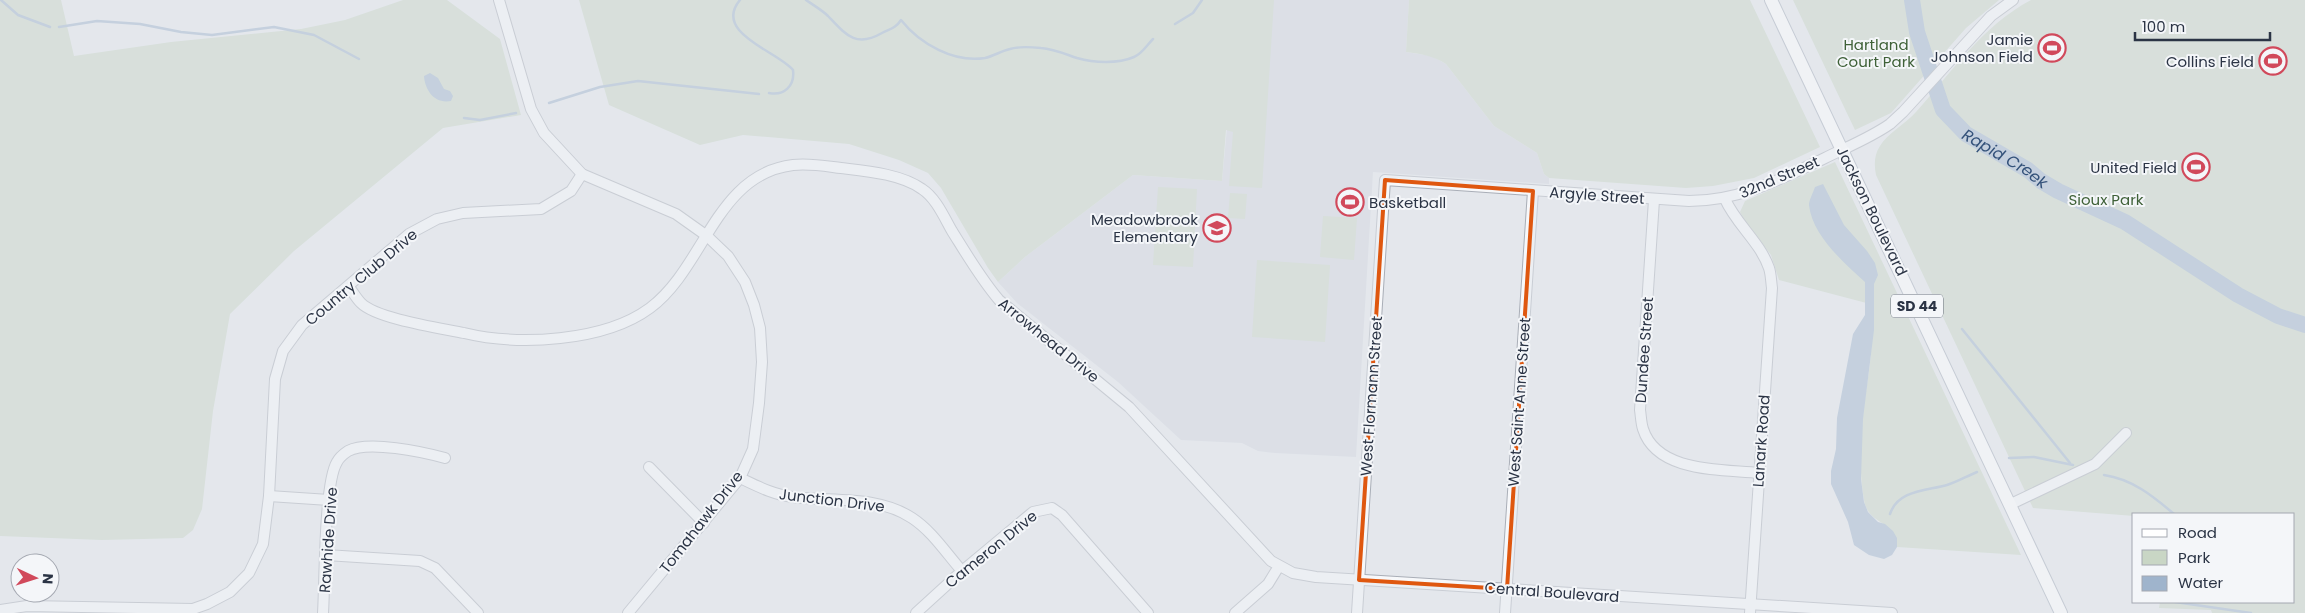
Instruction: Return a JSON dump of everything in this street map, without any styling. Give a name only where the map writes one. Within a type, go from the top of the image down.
[{"type":"main road","name":"Jackson Boulevard","points":[[1771,0],[2061,613]]},
{"type":"street","name":"Tomahawk Drive","points":[[499,0],[531,109],[544,133],[559,152],[582,174],[676,214],[707,236],[728,256],[745,282],[760,328],[762,362],[753,449],[740,478],[628,613]]},
{"type":"street","name":"32nd Street","points":[[1725,199],[1770,184],[1842,150],[1890,124],[1991,16],[2013,0]]},
{"type":"street","name":"Arrowhead Drive","points":[[349,287],[362,304],[378,313],[474,336],[517,339],[581,336],[633,319],[651,307],[672,286],[734,194],[758,176],[781,167],[804,164],[896,178],[923,189],[936,204],[979,274],[999,300],[1129,407],[1178,457],[1253,543],[1278,566]]},
{"type":"street","name":"Country Club Drive","points":[[193,611],[230,592],[249,573],[263,544],[269,496],[275,379],[284,351],[302,325],[410,234],[437,219],[462,213],[541,209],[571,191],[582,174]]},
{"type":"street","name":"Argyle Street","points":[[1386,180],[1654,200],[1696,202],[1725,199]]},
{"type":"street","name":"West Flormann Street","points":[[1357,613],[1386,180]]},
{"type":"street","name":"West Saint Anne Street","points":[[1505,613],[1533,191]]},
{"type":"street","name":"Lanark Road","points":[[1725,199],[1732,215],[1763,254],[1770,270],[1772,288],[1750,609]]},
{"type":"street","name":"Dundee Street","points":[[1654,200],[1640,410],[1644,430],[1652,444],[1668,459],[1688,466],[1759,473]]},
{"type":"street","points":[[2011,504],[2095,464],[2126,433]]},
{"type":"street","name":"Rawhide Drive","points":[[323,613],[330,482],[337,462],[347,451],[362,446],[417,451],[445,458]]},
{"type":"street","points":[[649,467],[704,523]]},
{"type":"street","name":"Junction Drive","points":[[740,478],[768,491],[792,497],[874,503],[894,508],[926,528],[962,571]]},
{"type":"street","points":[[269,496],[329,500]]},
{"type":"street","name":"Cameron Drive","points":[[916,613],[962,571],[1033,512],[1052,508],[1062,515],[1148,613]]},
{"type":"street","points":[[326,555],[420,560],[435,568],[478,613]]},
{"type":"street","points":[[1235,613],[1268,584],[1278,566]]},
{"type":"street","name":"Central Boulevard","points":[[1278,566],[1304,576],[1750,609],[1892,613]]},
{"type":"street","points":[[0,610],[27,606],[193,611]]},
{"type":"highlighted area","points":[[1385,180],[1533,191],[1507,589],[1359,580]]},
{"type":"shaded area","name":"Meadowbrook Elementary","points":[[1239,0],[1409,0],[1406,52],[1432,56],[1446,64],[1494,126],[1537,153],[1544,174],[1549,178],[1549,184],[1373,172],[1356,457],[1275,453],[1258,451],[1242,443],[1181,440],[1118,382],[1017,303],[998,282],[1025,257],[1133,175],[1222,181]]},
{"type":"green space","points":[[0,0],[61,0],[74,56],[171,42],[301,29],[345,20],[403,0],[447,0],[500,39],[521,115],[443,128],[294,251],[230,314],[213,411],[202,509],[193,530],[183,538],[102,540],[0,536]]},
{"type":"green space","points":[[579,0],[1274,0],[1262,188],[1229,186],[1233,132],[1226,130],[1222,181],[1133,175],[1025,257],[998,282],[941,188],[928,173],[899,160],[849,144],[743,135],[700,145],[609,105]]},
{"type":"green space","points":[[1409,0],[1750,0],[1820,147],[1754,178],[1713,186],[1686,188],[1549,178],[1544,174],[1537,153],[1494,126],[1446,64],[1432,57],[1406,52]]},
{"type":"green space","name":"Hartland Court Park","points":[[1793,0],[1999,0],[1966,28],[1891,113],[1855,130]]},
{"type":"green space","name":"Sioux Park","points":[[2031,0],[2305,0],[2305,613],[2212,613],[2211,610],[2159,608],[2160,603],[2295,603],[2295,513],[2132,513],[2132,516],[2033,508],[1876,175],[1875,164],[1878,149],[1891,133],[1916,112],[1983,36],[2013,11]]},
{"type":"green space","points":[[1835,162],[2021,555],[1897,547],[1892,532],[1876,519],[1867,508],[1862,485],[1861,439],[1874,305],[1779,280],[1771,255],[1740,212],[1745,201]]},
{"type":"green space","points":[[1158,187],[1197,189],[1193,267],[1153,265]]},
{"type":"green space","name":"Basketball","points":[[1342,188],[1360,190],[1358,215],[1341,214]]},
{"type":"green space","points":[[1230,193],[1247,194],[1245,219],[1228,218]]},
{"type":"green space","points":[[1323,216],[1357,218],[1354,260],[1320,257]]},
{"type":"green space","points":[[1257,260],[1330,265],[1325,342],[1252,337]]},
{"type":"water","points":[[430,73],[438,78],[444,89],[450,91],[453,96],[451,101],[435,98],[428,91],[424,76]]},
{"type":"water","points":[[1823,184],[1844,225],[1875,263],[1878,275],[1874,284],[1874,330],[1863,419],[1861,479],[1864,502],[1868,512],[1878,522],[1885,524],[1893,531],[1897,538],[1897,547],[1892,555],[1884,559],[1869,555],[1854,545],[1848,522],[1831,484],[1831,471],[1836,449],[1837,418],[1853,334],[1865,315],[1865,282],[1830,248],[1822,238],[1811,216],[1809,203],[1815,187]]},
{"type":"waterway","points":[[1,0],[18,15],[50,27]]},
{"type":"waterway","points":[[740,0],[734,12],[734,22],[741,32],[751,41],[786,63],[793,70],[792,81],[787,89],[779,93],[769,93]]},
{"type":"waterway","points":[[806,0],[852,37],[858,39],[873,37],[893,28],[901,20],[928,44],[950,55],[961,58],[985,58],[1014,48],[1029,47],[1050,49],[1091,61],[1113,62],[1137,56],[1153,39]]},
{"type":"waterway","points":[[1175,24],[1193,13],[1202,0]]},
{"type":"waterway","name":"Rapid Creek","points":[[1912,0],[1917,32],[1943,110],[1966,134],[2028,170],[2041,181],[2058,191],[2125,222],[2238,295],[2278,316],[2305,325]]},
{"type":"waterway","points":[[59,27],[97,21],[140,24],[181,32],[212,35],[274,27],[314,35],[359,59]]},
{"type":"waterway","points":[[549,103],[600,87],[638,81],[759,94]]},
{"type":"waterway","points":[[464,118],[480,120],[516,113]]},
{"type":"waterway","points":[[1962,329],[2070,463]]},
{"type":"waterway","points":[[2009,458],[2034,457],[2073,465]]},
{"type":"waterway","points":[[1890,514],[1899,500],[1906,496],[1922,490],[1951,484],[1977,472]]},
{"type":"waterway","points":[[2104,475],[2133,484],[2173,513]]},
{"type":"waterway","points":[[2182,603],[2251,613]]},
{"type":"place","name":"Jamie Johnson Field","points":[[2052,48]]},
{"type":"place","name":"Collins Field","points":[[2273,61]]},
{"type":"place","name":"United Field","points":[[2196,167]]},
{"type":"place","name":"Basketball","points":[[1350,202]]},
{"type":"place","name":"Meadowbrook Elementary","points":[[1217,228]]}]
